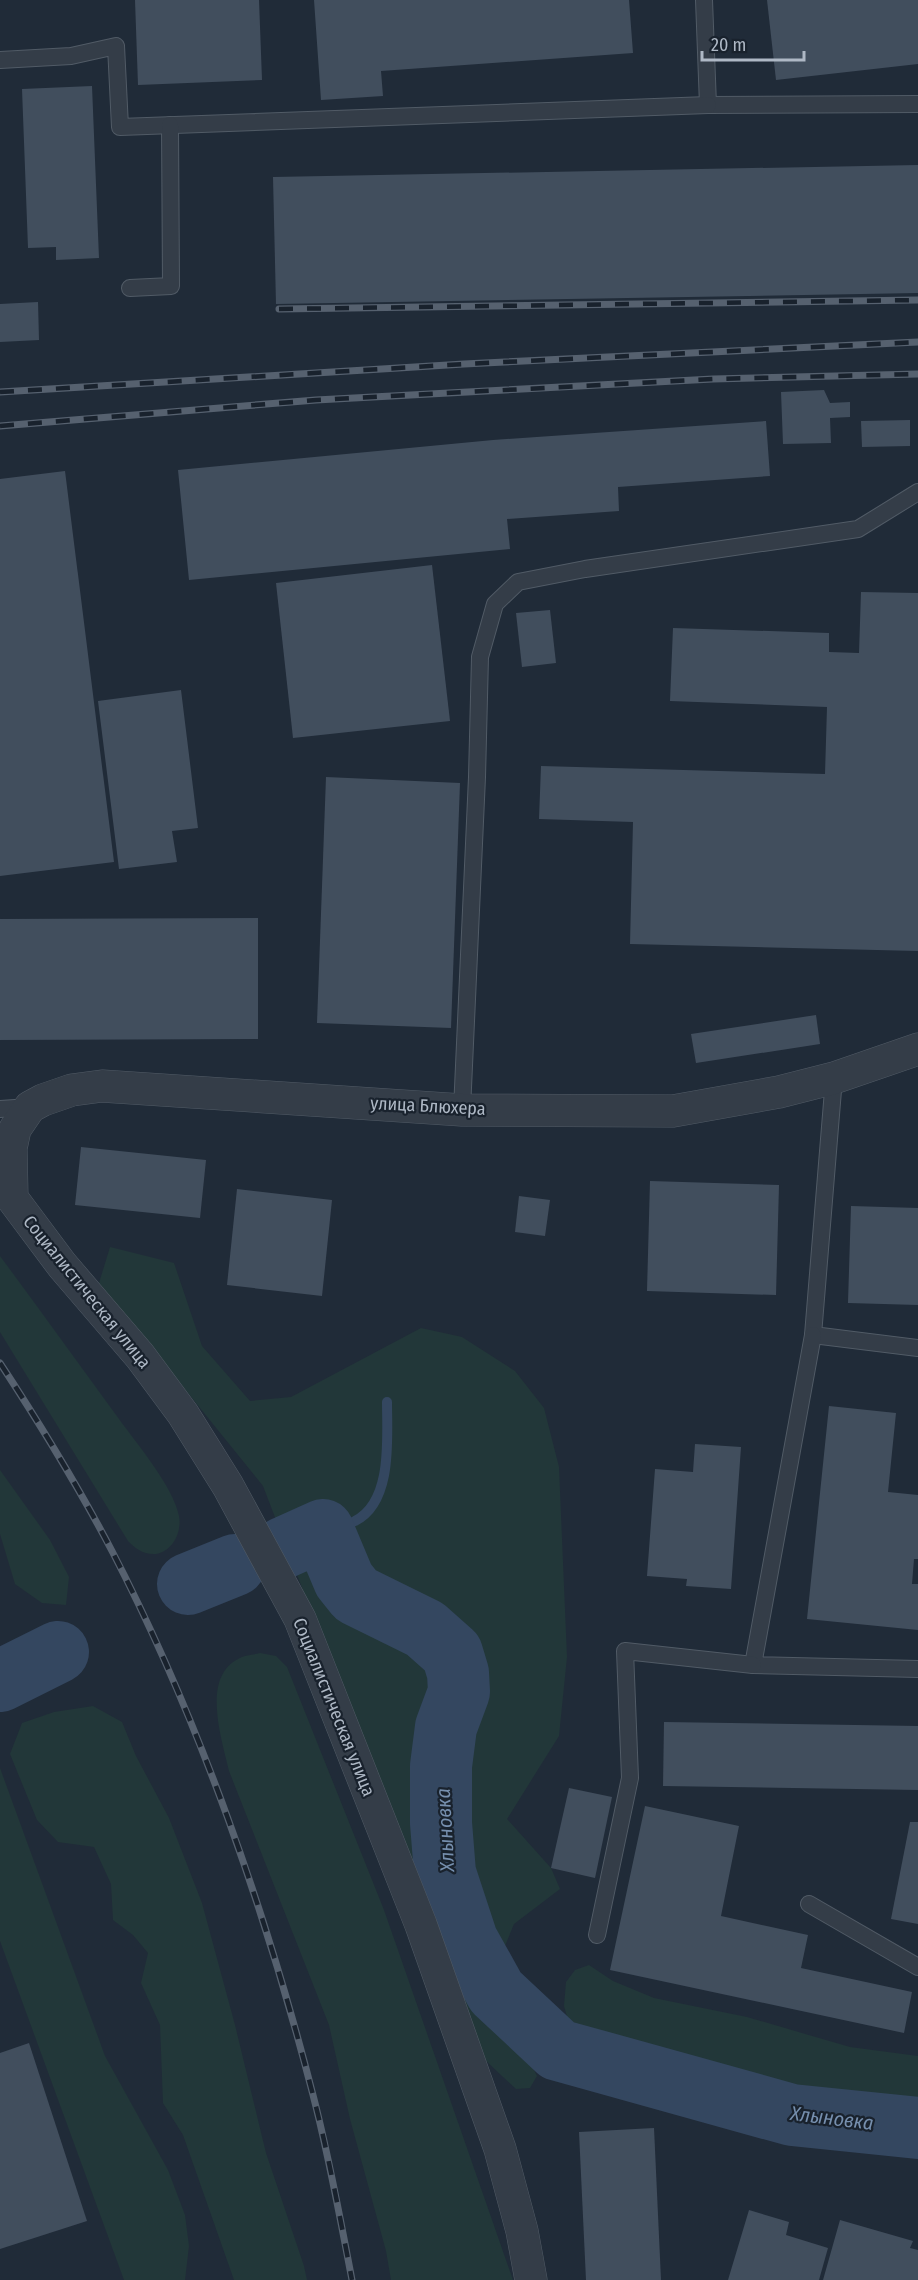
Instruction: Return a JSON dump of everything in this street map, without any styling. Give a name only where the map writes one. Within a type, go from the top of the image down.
[{"type":"street","name":"улица Блюхера","points":[[6,1192],[15,1130],[15,1108],[72,1090],[102,1086],[462,1110],[673,1111],[779,1092],[834,1078],[918,1049]]},
{"type":"street","name":"Социалистическая улица","points":[[6,1192],[62,1265],[140,1356],[183,1414],[228,1486],[300,1619],[421,1925],[496,2138],[522,2231],[531,2280]]},
{"type":"lane","points":[[704,0],[708,105]]},
{"type":"lane","points":[[0,60],[71,56],[116,46],[120,127],[708,105],[918,104]]},
{"type":"lane","points":[[130,288],[171,286],[170,125]]},
{"type":"lane","points":[[462,1110],[480,657],[495,604],[518,582],[585,569],[858,529],[918,492]]},
{"type":"lane","points":[[753,1665],[813,1335],[834,1078]]},
{"type":"lane","points":[[813,1335],[918,1348]]},
{"type":"lane","points":[[597,1935],[630,1778],[625,1651],[753,1665],[918,1669]]},
{"type":"lane","points":[[809,1904],[918,1967]]},
{"type":"green space","points":[[110,1247],[174,1263],[202,1346],[250,1401],[291,1397],[421,1328],[462,1337],[515,1371],[544,1408],[559,1467],[567,1657],[559,1736],[507,1819],[551,1868],[560,1889],[514,1924],[498,1963],[496,1992],[537,2076],[530,2088],[516,2089],[485,2060],[479,2049],[263,1486],[99,1283]]},
{"type":"green space","points":[[0,1256],[170,1492],[180,1522],[178,1534],[172,1545],[162,1552],[152,1554],[144,1552],[128,1541],[0,1332]]},
{"type":"green space","points":[[0,1470],[50,1540],[69,1577],[66,1605],[42,1603],[15,1584],[0,1534]]},
{"type":"green space","points":[[260,1653],[276,1656],[287,1667],[384,1910],[513,2280],[391,2280],[386,2251],[350,2119],[329,2025],[229,1771],[222,1743],[217,1711],[220,1680],[227,1668],[238,1659]]},
{"type":"green space","points":[[93,1706],[122,1722],[136,1756],[169,1818],[202,1903],[266,2153],[307,2280],[234,2280],[183,2135],[163,2103],[160,2025],[141,1983],[148,1953],[133,1935],[113,1920],[111,1884],[94,1847],[58,1842],[37,1820],[10,1754],[22,1723],[54,1712]]},
{"type":"green space","points":[[0,1768],[105,2056],[168,2170],[185,2215],[189,2246],[185,2280],[124,2280],[0,1941]]},
{"type":"green space","points":[[589,1965],[613,1981],[654,1998],[747,2017],[850,2047],[918,2056],[918,2156],[682,2110],[635,2096],[602,2076],[584,2054],[571,2030],[564,2006],[566,1982],[575,1970]]},
{"type":"building","points":[[135,0],[259,0],[262,80],[138,85]]},
{"type":"building","points":[[314,0],[629,0],[633,53],[381,71],[383,96],[321,100]]},
{"type":"building","points":[[767,0],[918,0],[918,64],[776,80]]},
{"type":"building","points":[[92,86],[99,258],[56,260],[56,247],[28,248],[22,89]]},
{"type":"building","points":[[918,165],[918,293],[276,304],[273,177]]},
{"type":"building","points":[[38,302],[39,340],[0,342],[0,304]]},
{"type":"building","points":[[824,390],[830,403],[850,402],[850,417],[830,418],[831,443],[783,444],[781,392]]},
{"type":"building","points":[[910,420],[910,446],[862,447],[861,421]]},
{"type":"building","points":[[766,421],[770,476],[618,487],[619,511],[507,519],[510,549],[189,580],[178,470],[493,440]]},
{"type":"building","points":[[65,471],[114,862],[0,876],[0,479]]},
{"type":"building","points":[[432,565],[450,721],[293,738],[276,583]]},
{"type":"building","points":[[861,592],[918,593],[918,951],[630,944],[633,822],[539,819],[541,766],[825,774],[827,707],[670,701],[673,628],[829,633],[829,652],[859,653]]},
{"type":"building","points":[[550,610],[556,663],[522,667],[516,613]]},
{"type":"building","points":[[181,690],[198,828],[172,831],[177,862],[119,869],[98,701]]},
{"type":"building","points":[[326,777],[460,783],[451,1028],[317,1023]]},
{"type":"building","points":[[258,918],[258,1039],[0,1040],[0,919]]},
{"type":"building","points":[[816,1015],[820,1044],[696,1063],[691,1034]]},
{"type":"building","points":[[81,1147],[206,1160],[200,1218],[75,1205]]},
{"type":"building","points":[[650,1181],[779,1185],[776,1295],[647,1291]]},
{"type":"building","points":[[237,1189],[332,1200],[322,1296],[227,1285]]},
{"type":"building","points":[[519,1196],[550,1200],[545,1236],[515,1232]]},
{"type":"building","points":[[851,1206],[918,1208],[918,1305],[848,1303]]},
{"type":"building","points":[[829,1406],[896,1413],[888,1492],[918,1495],[918,1559],[914,1559],[912,1584],[918,1584],[918,1630],[807,1619]]},
{"type":"building","points":[[695,1444],[741,1447],[731,1589],[686,1586],[687,1579],[647,1576],[655,1469],[693,1472]]},
{"type":"building","points":[[664,1722],[918,1726],[918,1790],[663,1786]]},
{"type":"building","points":[[569,1788],[612,1797],[595,1878],[551,1868]]},
{"type":"building","points":[[645,1806],[739,1826],[721,1916],[808,1935],[801,1968],[912,1992],[904,2033],[610,1970]]},
{"type":"building","points":[[910,1822],[918,1822],[918,1924],[891,1919]]},
{"type":"building","points":[[29,2043],[87,2221],[0,2249],[0,2053]]},
{"type":"building","points":[[654,2128],[661,2280],[586,2280],[579,2132]]},
{"type":"building","points":[[749,2210],[789,2222],[786,2235],[828,2248],[819,2280],[728,2280]]},
{"type":"building","points":[[840,2220],[913,2241],[910,2248],[918,2250],[918,2280],[823,2280]]},
{"type":"waterway","points":[[323,1530],[355,1521],[367,1512],[376,1499],[385,1468],[387,1402]]},
{"type":"waterway","name":"Хлыновка","points":[[283,1548],[323,1530],[344,1580],[356,1595],[425,1629],[452,1653],[458,1673],[459,1692],[446,1727],[441,1766],[441,1823],[445,1873],[467,1940],[496,1992],[558,2050],[792,2115],[918,2128]]},
{"type":"waterway","name":"Хлыновка","points":[[188,1584],[235,1565]]},
{"type":"waterway","name":"Хлыновка","points":[[0,1681],[58,1652]]},
{"type":"railway","points":[[279,309],[918,300]]},
{"type":"railway","points":[[0,392],[464,364],[918,342]]},
{"type":"railway","points":[[0,426],[316,400],[713,379],[918,374]]},
{"type":"railway","points":[[0,1363],[30,1409],[112,1551],[174,1681],[228,1817],[274,1956],[313,2095],[352,2280]]}]
